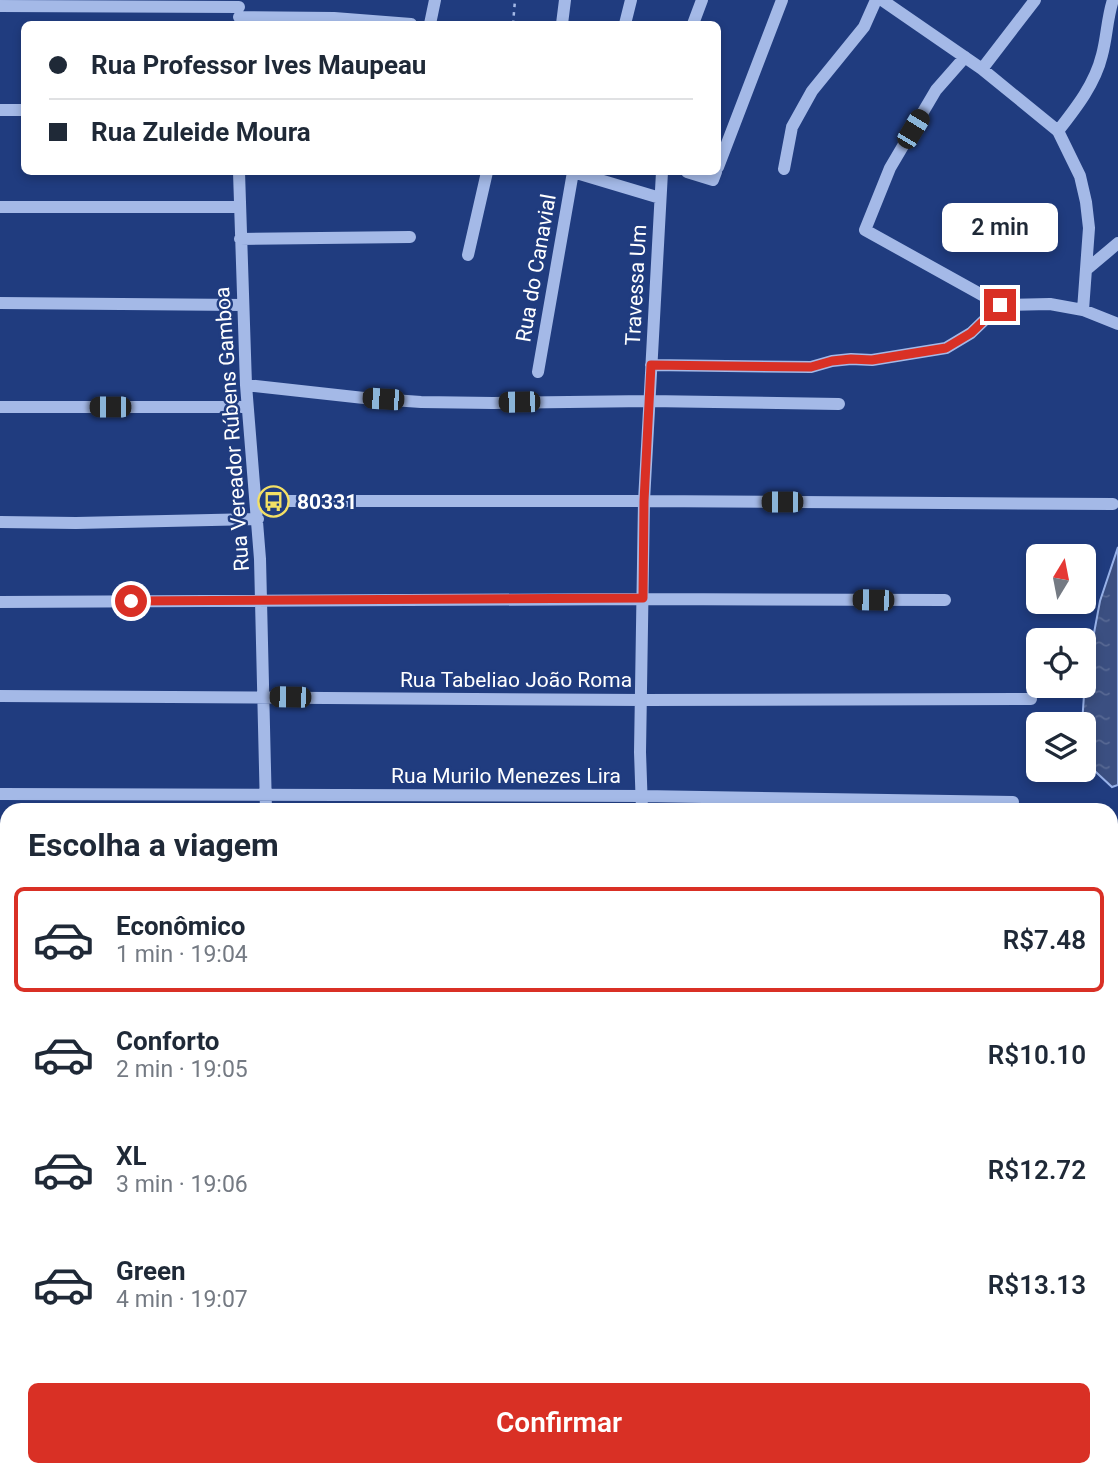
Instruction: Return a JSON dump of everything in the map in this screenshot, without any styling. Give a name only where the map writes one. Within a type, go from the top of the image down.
[{"type":"street","points":[[431,21],[435,0]]},
{"type":"street","points":[[562,21],[565,0]]},
{"type":"street","points":[[626,21],[631,0]]},
{"type":"street","points":[[694,21],[702,0]]},
{"type":"street","points":[[721,158],[782,0]]},
{"type":"street","points":[[784,169],[792,127],[812,91],[863,27],[876,0]]},
{"type":"street","points":[[882,0],[982,69],[1058,131],[1080,176],[1087,202],[1089,228],[1083,310]]},
{"type":"street","points":[[982,69],[1035,0]]},
{"type":"street","points":[[1058,131],[1086,93],[1102,55],[1112,0]]},
{"type":"street","points":[[0,6],[239,12],[372,21]]},
{"type":"street","points":[[965,57],[936,90],[890,168],[865,230],[1000,305],[1050,304],[1083,310],[1118,324]]},
{"type":"street","points":[[0,110],[21,110]]},
{"type":"street","name":"Rua Vereador Rúbens Gamboa","points":[[239,175],[247,407],[258,519],[266,803]]},
{"type":"street","points":[[468,255],[486,175]]},
{"type":"street","name":"Rua do Canavial","points":[[538,372],[572,175]]},
{"type":"street","points":[[583,175],[660,198]]},
{"type":"street","name":"Travessa Um","points":[[642,803],[640,752],[644,501],[662,175]]},
{"type":"street","points":[[0,207],[239,207]]},
{"type":"street","points":[[240,239],[410,237]]},
{"type":"street","points":[[1086,270],[1118,243]]},
{"type":"street","points":[[0,303],[243,305]]},
{"type":"street","points":[[651,365],[811,367],[832,361],[872,360],[946,348],[971,333],[1000,305]]},
{"type":"street","points":[[246,384],[421,402],[839,404]]},
{"type":"street","points":[[0,407],[247,407]]},
{"type":"street","points":[[256,501],[1113,504]]},
{"type":"street","points":[[0,522],[258,519]]},
{"type":"street","points":[[0,602],[643,598],[945,600]]},
{"type":"street","name":"Rua Tabeliao João Roma","points":[[0,696],[642,700],[1031,699]]},
{"type":"street","name":"Rua Murilo Menezes Lira","points":[[0,794],[642,796],[1013,802]]},
{"type":"path","points":[[513,21],[515,0]]},
{"type":"water","points":[[1118,547],[1118,785],[1112,787],[1096,772],[1096,712],[1083,712],[1084,698],[1096,698],[1095,628],[1100,601]]},
{"type":"place","name":"80331","points":[[274,502]]},
{"type":"route","points":[[131,601],[643,598],[644,501],[651,365],[811,367],[832,361],[872,360],[946,348],[971,333],[1000,305]]}]
